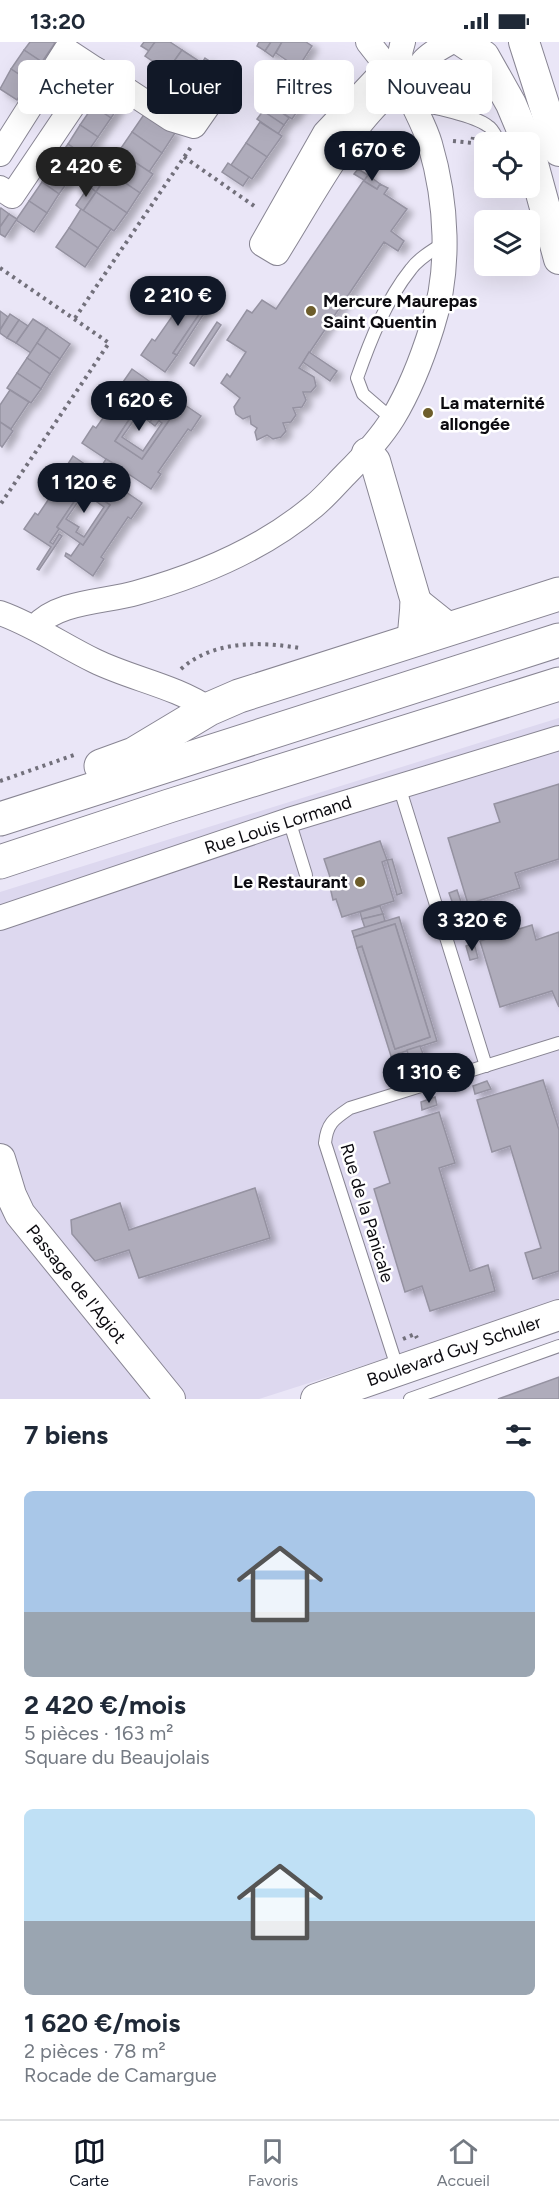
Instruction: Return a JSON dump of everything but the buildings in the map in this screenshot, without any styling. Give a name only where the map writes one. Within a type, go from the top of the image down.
[{"type":"main road","points":[[13,816],[42,789],[134,754],[209,709],[239,696],[559,594]]},
{"type":"main road","points":[[417,605],[447,629]]},
{"type":"main road","points":[[414,639],[417,605]]},
{"type":"main road","points":[[13,816],[559,640]]},
{"type":"main road","points":[[0,862],[169,806],[559,684]]},
{"type":"street","points":[[368,42],[382,60]]},
{"type":"street","points":[[400,60],[403,42]]},
{"type":"street","points":[[423,60],[436,49],[451,42]]},
{"type":"street","points":[[463,42],[484,56],[511,104],[546,144]]},
{"type":"street","points":[[524,42],[546,144],[557,246]]},
{"type":"street","points":[[58,60],[66,50],[82,60]]},
{"type":"street","points":[[135,95],[171,119],[194,126],[202,114]]},
{"type":"street","points":[[366,109],[326,133],[262,244],[278,253],[347,142],[369,114]]},
{"type":"street","points":[[0,188],[12,196],[67,114]]},
{"type":"street","points":[[35,627],[46,616],[88,602],[134,594],[180,579],[262,542],[314,506],[368,453],[392,419],[414,378],[433,325],[444,273],[440,188],[430,144],[416,114]]},
{"type":"street","points":[[0,154],[9,121]]},
{"type":"street","points":[[368,453],[375,461],[417,605]]},
{"type":"street","points":[[0,613],[35,627],[93,660],[195,699],[209,709]]},
{"type":"street","name":"Rue Louis Lormand","points":[[0,918],[289,819],[559,738]]},
{"type":"street","name":"Passage de l'Agiot","points":[[0,1159],[7,1204],[20,1214],[170,1399]]},
{"type":"street","name":"Boulevard Guy Schuler","points":[[316,1399],[559,1315]]},
{"type":"lane","points":[[456,114],[489,126],[493,132]]},
{"type":"lane","points":[[392,419],[363,394],[357,378],[367,350],[392,298],[412,267],[444,243]]},
{"type":"lane","points":[[399,786],[486,1066]]},
{"type":"lane","points":[[289,819],[306,875]]},
{"type":"lane","name":"Rue de la Panicale","points":[[398,1370],[325,1143],[327,1129],[335,1119],[350,1108],[559,1043]]},
{"type":"lane","name":"Boulevard Guy Schuler","points":[[410,1399],[559,1347]]},
{"type":"path","points":[[75,318],[195,141],[194,126]]},
{"type":"path","points":[[184,157],[276,221]]},
{"type":"path","points":[[0,268],[109,343],[0,505]]},
{"type":"shaded area","points":[[559,718],[559,1303],[259,1399],[0,1399],[0,892]]},
{"type":"place","name":"Mercure Maurepas Saint Quentin","points":[[311,311]]},
{"type":"place","name":"La maternité allongée","points":[[428,413]]},
{"type":"place","name":"Le Restaurant","points":[[360,882]]}]
